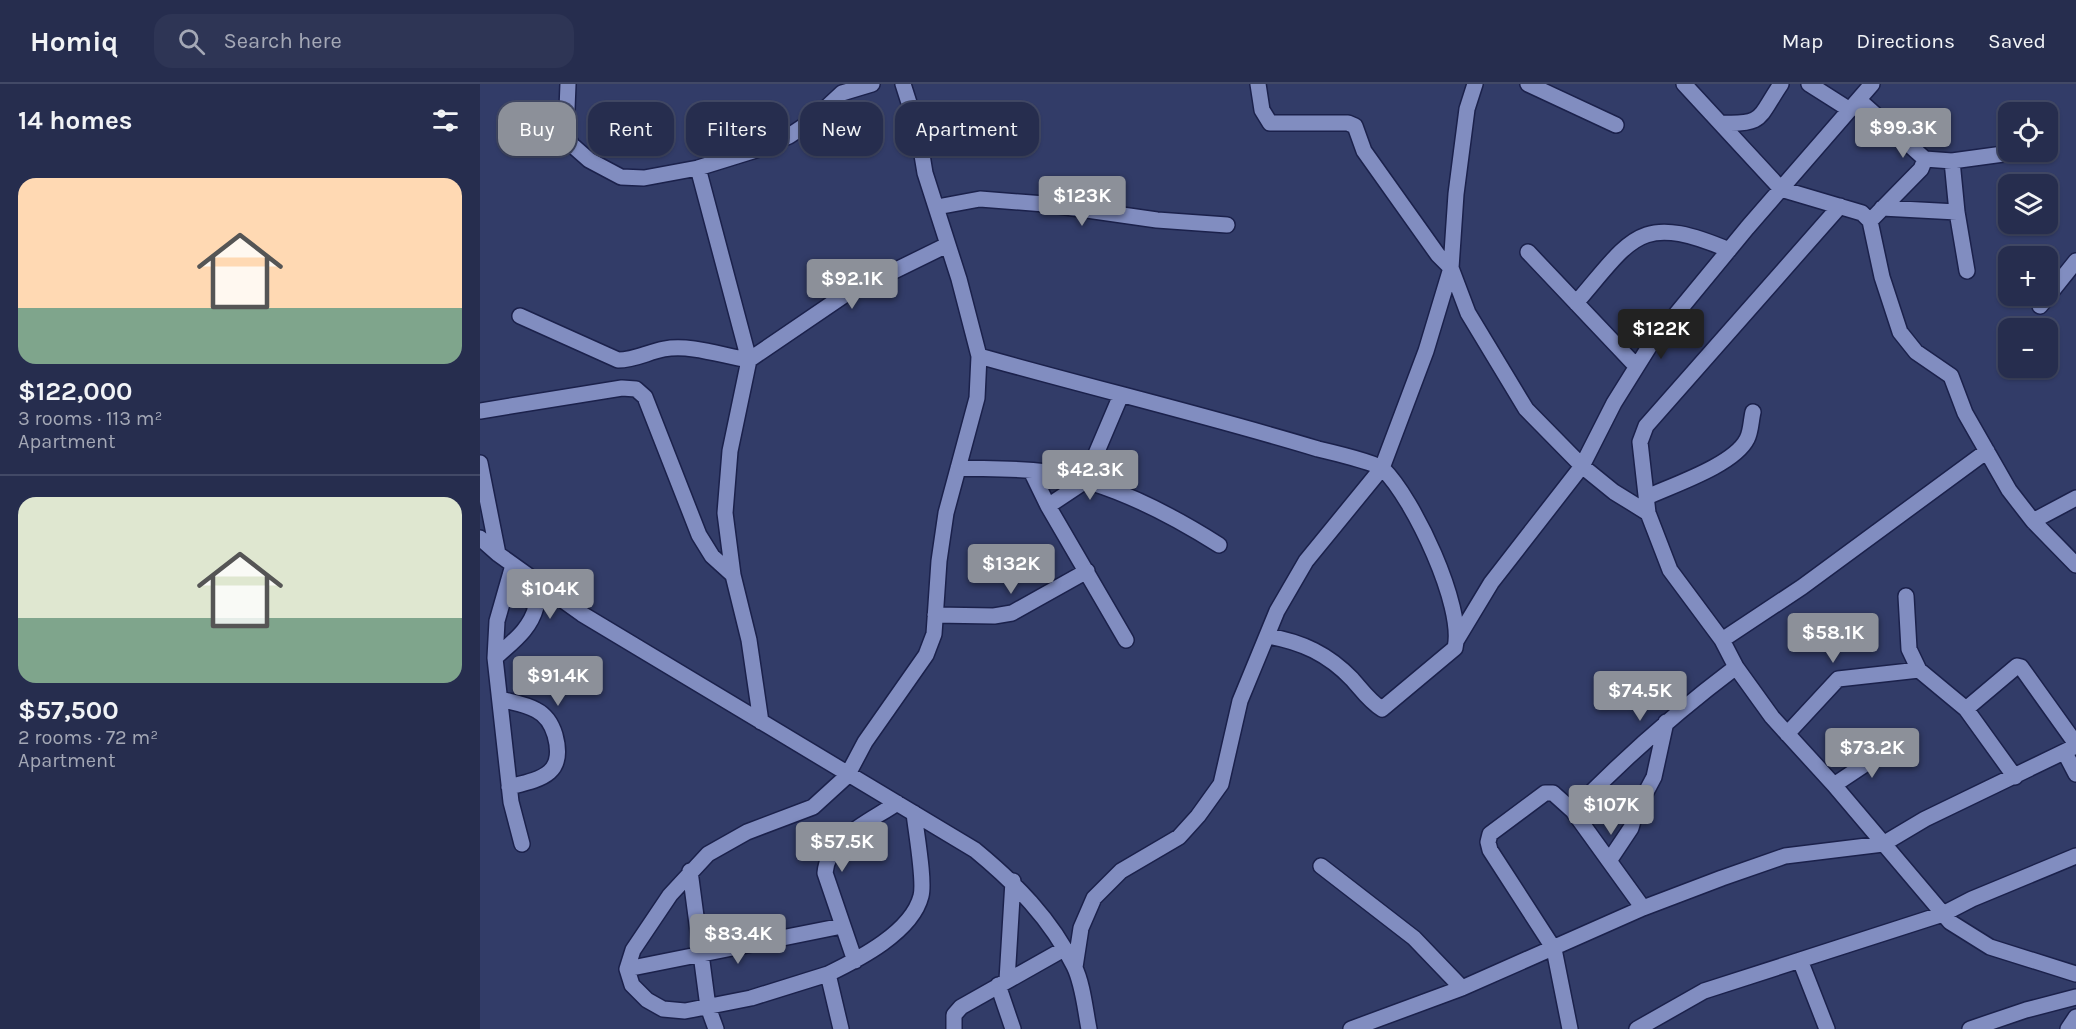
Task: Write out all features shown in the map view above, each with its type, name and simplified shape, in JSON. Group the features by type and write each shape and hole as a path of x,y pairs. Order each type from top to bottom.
{"street":[{"path":"568,84 566,134 572,145 589,160 621,177 644,178 698,168 756,150 789,136 813,120 842,93 872,84"},
{"path":"903,84 918,131 925,173 959,279 979,357 977,398 946,513 934,634 926,655 865,742 847,776 813,807 747,832 708,854 690,871 642,934 633,950 627,969 632,985 646,1000 663,1009 685,1011 751,998 828,974 855,961 907,924 922,895 914,813"},
{"path":"1258,84 1262,110 1270,123 1348,123 1355,126 1364,151 1438,255 1451,268 1468,313 1526,409 1582,465 1614,492 1648,505"},
{"path":"1075,967 1081,928 1094,898 1121,872 1179,837 1198,816 1221,784 1240,701 1277,611 1306,561 1382,468 1426,351 1451,268 1467,109 1475,84"},
{"path":"1528,84 1616,125"},
{"path":"1684,84 1781,189 1862,213 1870,221 1882,277 1900,332 1916,352 1951,376 1965,413 2009,490 2033,521 2076,565"},
{"path":"1721,123 1750,123 1757,120 1781,84"},
{"path":"1809,84 1855,105 1925,159 1952,160 1998,154"},
{"path":"1268,636 1298,642 1318,651 1346,673 1382,709 1450,654 1491,583 1582,465 1636,366 1729,250 1872,84"},
{"path":"1870,221 1921,169 1925,159"},
{"path":"1952,160 1957,212 1967,271"},
{"path":"698,168 749,360 730,451 725,513 733,575 749,640 761,722"},
{"path":"937,207 980,199 1045,204 1134,217 1227,225"},
{"path":"1840,206 1646,426 1640,442 1648,505 1670,570 1722,640 1736,667 1787,734 1834,784 1943,914 1962,932 1989,947 2076,974"},
{"path":"1882,208 1957,212"},
{"path":"1576,303 1627,244 1642,235 1679,232 1729,250"},
{"path":"520,316 618,360 628,360 665,349 682,348 749,360 843,296 947,245"},
{"path":"1528,252 1636,366"},
{"path":"2058,284 2076,261"},
{"path":"979,357 1229,422 1382,468 1417,516 1440,565 1456,641"},
{"path":"480,411 608,390 636,389 645,397 699,535 712,556 733,575"},
{"path":"1048,506 1084,482 1121,395"},
{"path":"1648,505 1738,451 1748,438 1753,412"},
{"path":"1722,640 1802,587 1987,451"},
{"path":"480,463 498,554"},
{"path":"958,468 1031,471 1084,482 1158,510 1219,545"},
{"path":"1031,471 1048,506 1125,640"},
{"path":"2033,521 2076,498"},
{"path":"480,538 512,570 536,607 533,620 522,634 495,657"},
{"path":"512,570 497,621 495,657 509,787 522,844"},
{"path":"512,570 847,776 975,850 1013,881 1039,910 1064,949 1075,967 1089,1029"},
{"path":"935,615 994,616 1012,613 1087,571"},
{"path":"1906,596 1909,649 1919,670 1966,709 2015,777"},
{"path":"1966,709 2002,676 2018,666 2021,667 2072,748 2076,774"},
{"path":"1573,811 1627,755 1736,667"},
{"path":"1787,734 1838,679 1919,670"},
{"path":"500,699 535,709 544,716 554,732 558,750 558,761 553,770 541,779 509,787"},
{"path":"1608,861 1630,828 1636,811 1654,777 1666,722"},
{"path":"1834,784 1891,747"},
{"path":"1351,1029 1462,988 1643,908 1785,856 1883,844 1925,819 2072,748"},
{"path":"1570,1029 1554,949 1490,850 1488,842 1490,834 1545,794 1559,797 1573,811 1643,908"},
{"path":"855,961 825,873 826,860 836,845 897,803"},
{"path":"1637,1029 1704,991 1943,914 1972,899 2076,856"},
{"path":"1320,866 1414,938 1462,988"},
{"path":"690,871 708,1007 716,1029"},
{"path":"1013,881 1003,982 1013,1029"},
{"path":"627,969 842,926"},
{"path":"954,1029 954,1015 961,1007 1064,949"},
{"path":"1800,960 1827,1029"},
{"path":"828,974 841,1029"},
{"path":"1970,1029 2026,1010 2076,997"},
{"path":"2068,1029 2076,1017"}]}
